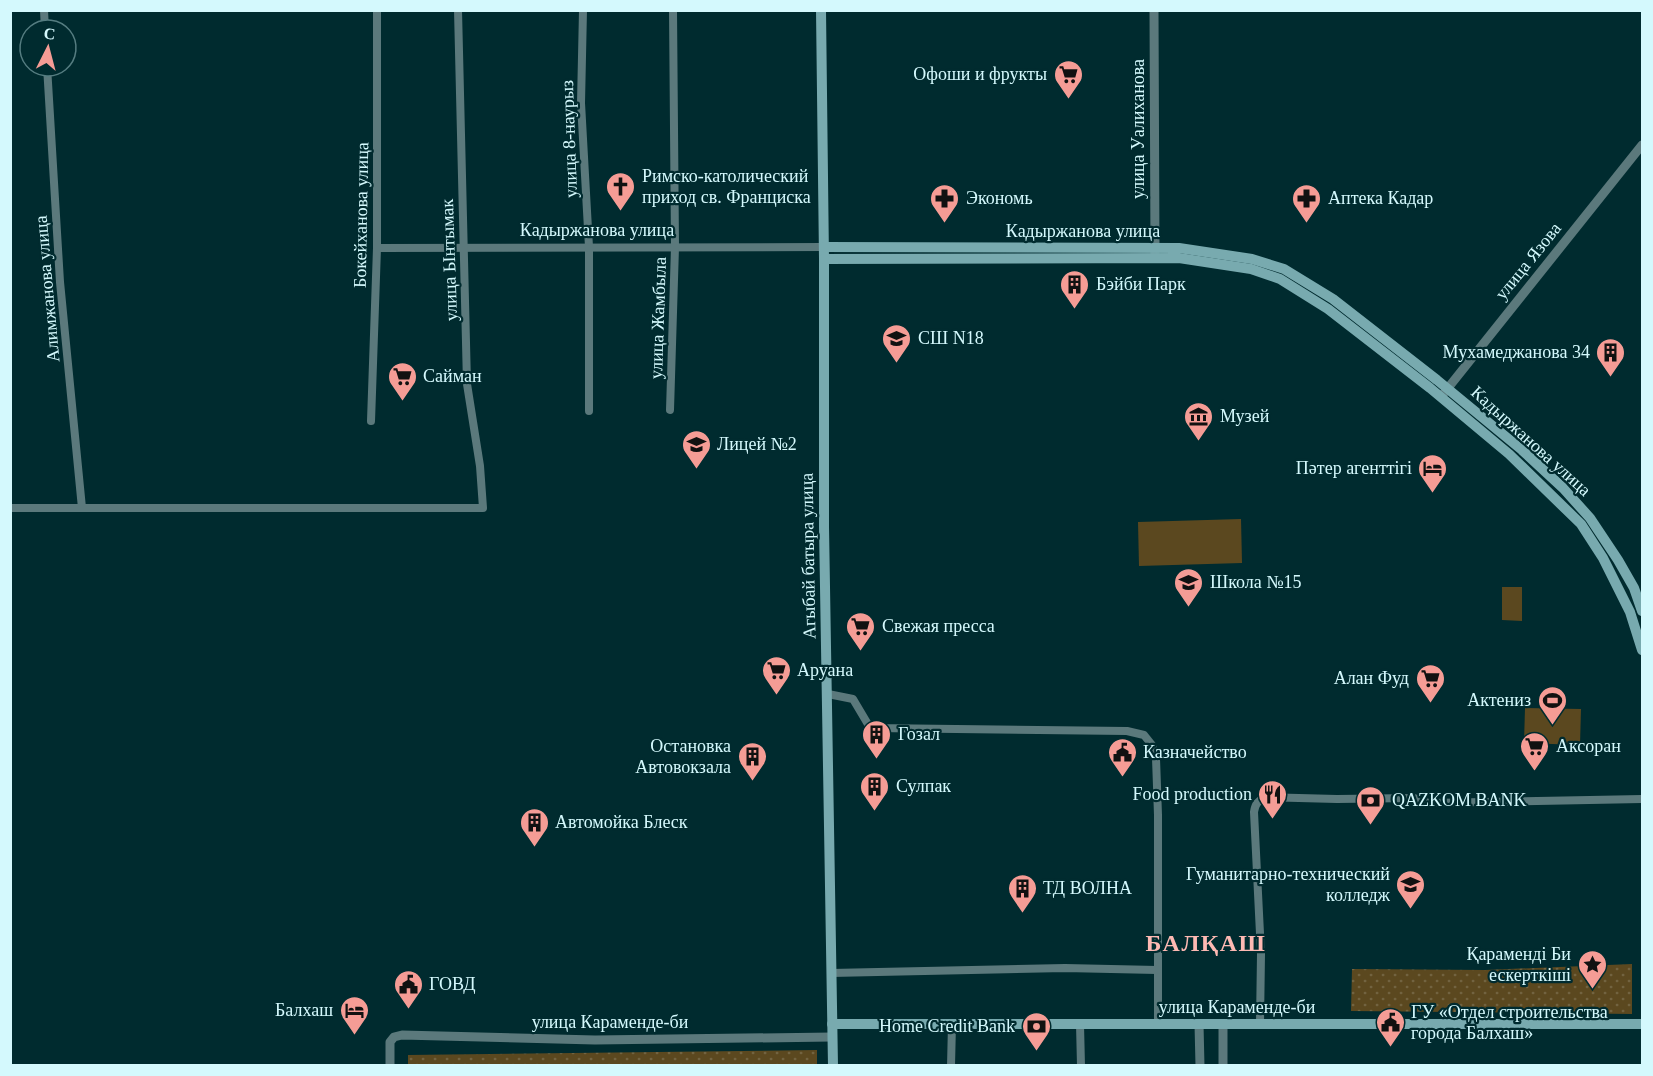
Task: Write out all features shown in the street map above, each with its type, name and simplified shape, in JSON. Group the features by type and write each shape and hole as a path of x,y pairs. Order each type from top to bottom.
{"main road":[{"name":"Агыбай батыра улица","path":"821,10 824,247 823,420 832,1065"},
{"name":"Кадыржанова улица","path":"824,247 1220,253 1252,259 1284,269 1333,299 1444,393 1581,524 1603,558 1630,612 1642,650"},
{"name":"Кадыржанова улица","path":"824,259 1056,259 1155,252"},
{"name":"Кадыржанова улица","path":"1444,393 1522,450 1563,488 1590,518 1622,567 1634,588 1642,611"},
{"name":"улица Караменде-би","path":"832,1024 1642,1023"}],"street":[{"name":"Бокейханова улица","path":"371,421 377,248 377,10"},
{"name":"улица Ынтымак","path":"82,508 483,508 480,466 467,384 458,10"},
{"name":"улица 8-наурыз","path":"583,10 581,103 589,247 589,411"},
{"name":"улица Жамбыла","path":"670,410 675,247 672,10"},
{"name":"улица Уалиханова","path":"1154,10 1155,252"},
{"name":"Алимжанова улица","path":"48,78 60,282 82,508"},
{"name":"улица Язова","path":"1444,393 1642,145"},
{"name":"Кадыржанова улица","path":"377,248 824,247"},
{"path":"10,508 82,508"},
{"path":"828,694 853,699 869,726 873,728 1127,730 1144,735 1152,745 1156,758 1158,1024"},
{"path":"1260,1023 1260,931 1254,812 1259,800 1265,797 1413,798 1429,804 1642,799"},
{"path":"831,973 1065,968 1157,970"},
{"path":"1199,1023 1200,1065"},
{"path":"951,1065 952,1024"},
{"path":"1080,1024 1081,1065"},
{"path":"1223,1024 1223,1065"},
{"name":"улица Караменде-би","path":"390,1065 390,1042 394,1037 402,1035 595,1040 832,1037"}],"shaded area":[{"path":"1241,519 1242,563 1139,566 1138,522"},
{"path":"1502,587 1522,587 1522,621 1502,620"},
{"name":"Актениз","path":"1525,708 1581,709 1580,745 1524,743"},
{"path":"1632,964 1632,1014 1351,1011 1352,969 1485,970"},
{"path":"817,1050 817,1066 408,1065 408,1055"}],"place":[{"name":"Офоши и фрукты","path":"1068,100"},
{"name":"Римско-католический приход св. Франциска","path":"621,212"},
{"name":"Экономь","path":"945,224"},
{"name":"Аптека Кадар","path":"1307,224"},
{"name":"Бэйби Парк","path":"1075,310"},
{"name":"СШ N18","path":"897,364"},
{"name":"Мухамеджанова 34","path":"1611,378"},
{"name":"Сайман","path":"402,402"},
{"name":"Музей","path":"1199,442"},
{"name":"Лицей №2","path":"696,470"},
{"name":"Пәтер агенттігі","path":"1433,494"},
{"name":"Школа №15","path":"1189,608"},
{"name":"Свежая пресса","path":"861,652"},
{"name":"Аруана","path":"776,696"},
{"name":"Алан Фуд","path":"1430,704"},
{"name":"Актениз","path":"1552,726"},
{"name":"Гозал","path":"877,760"},
{"name":"Аксоран","path":"1535,772"},
{"name":"Казначейство","path":"1122,778"},
{"name":"Остановка Автовокзала","path":"752,782"},
{"name":"Сулпак","path":"875,812"},
{"name":"Food production","path":"1273,820"},
{"name":"QAZKOM BANK","path":"1371,826"},
{"name":"Автомойка Блеск","path":"534,848"},
{"name":"Гуманитарно-технический колледж","path":"1411,910"},
{"name":"ТД ВОЛНА","path":"1022,914"},
{"name":"Қараменді Би ескерткіші","path":"1592,990"},
{"name":"ГОВД","path":"408,1010"},
{"name":"Балхаш","path":"354,1036"},
{"name":"ГУ «Отдел строительства города Балхаш»","path":"1390,1048"},
{"name":"Home Credit Bank","path":"1036,1052"}],"district":[{"name":"БАЛҚАШ","path":"1206,943"}]}
